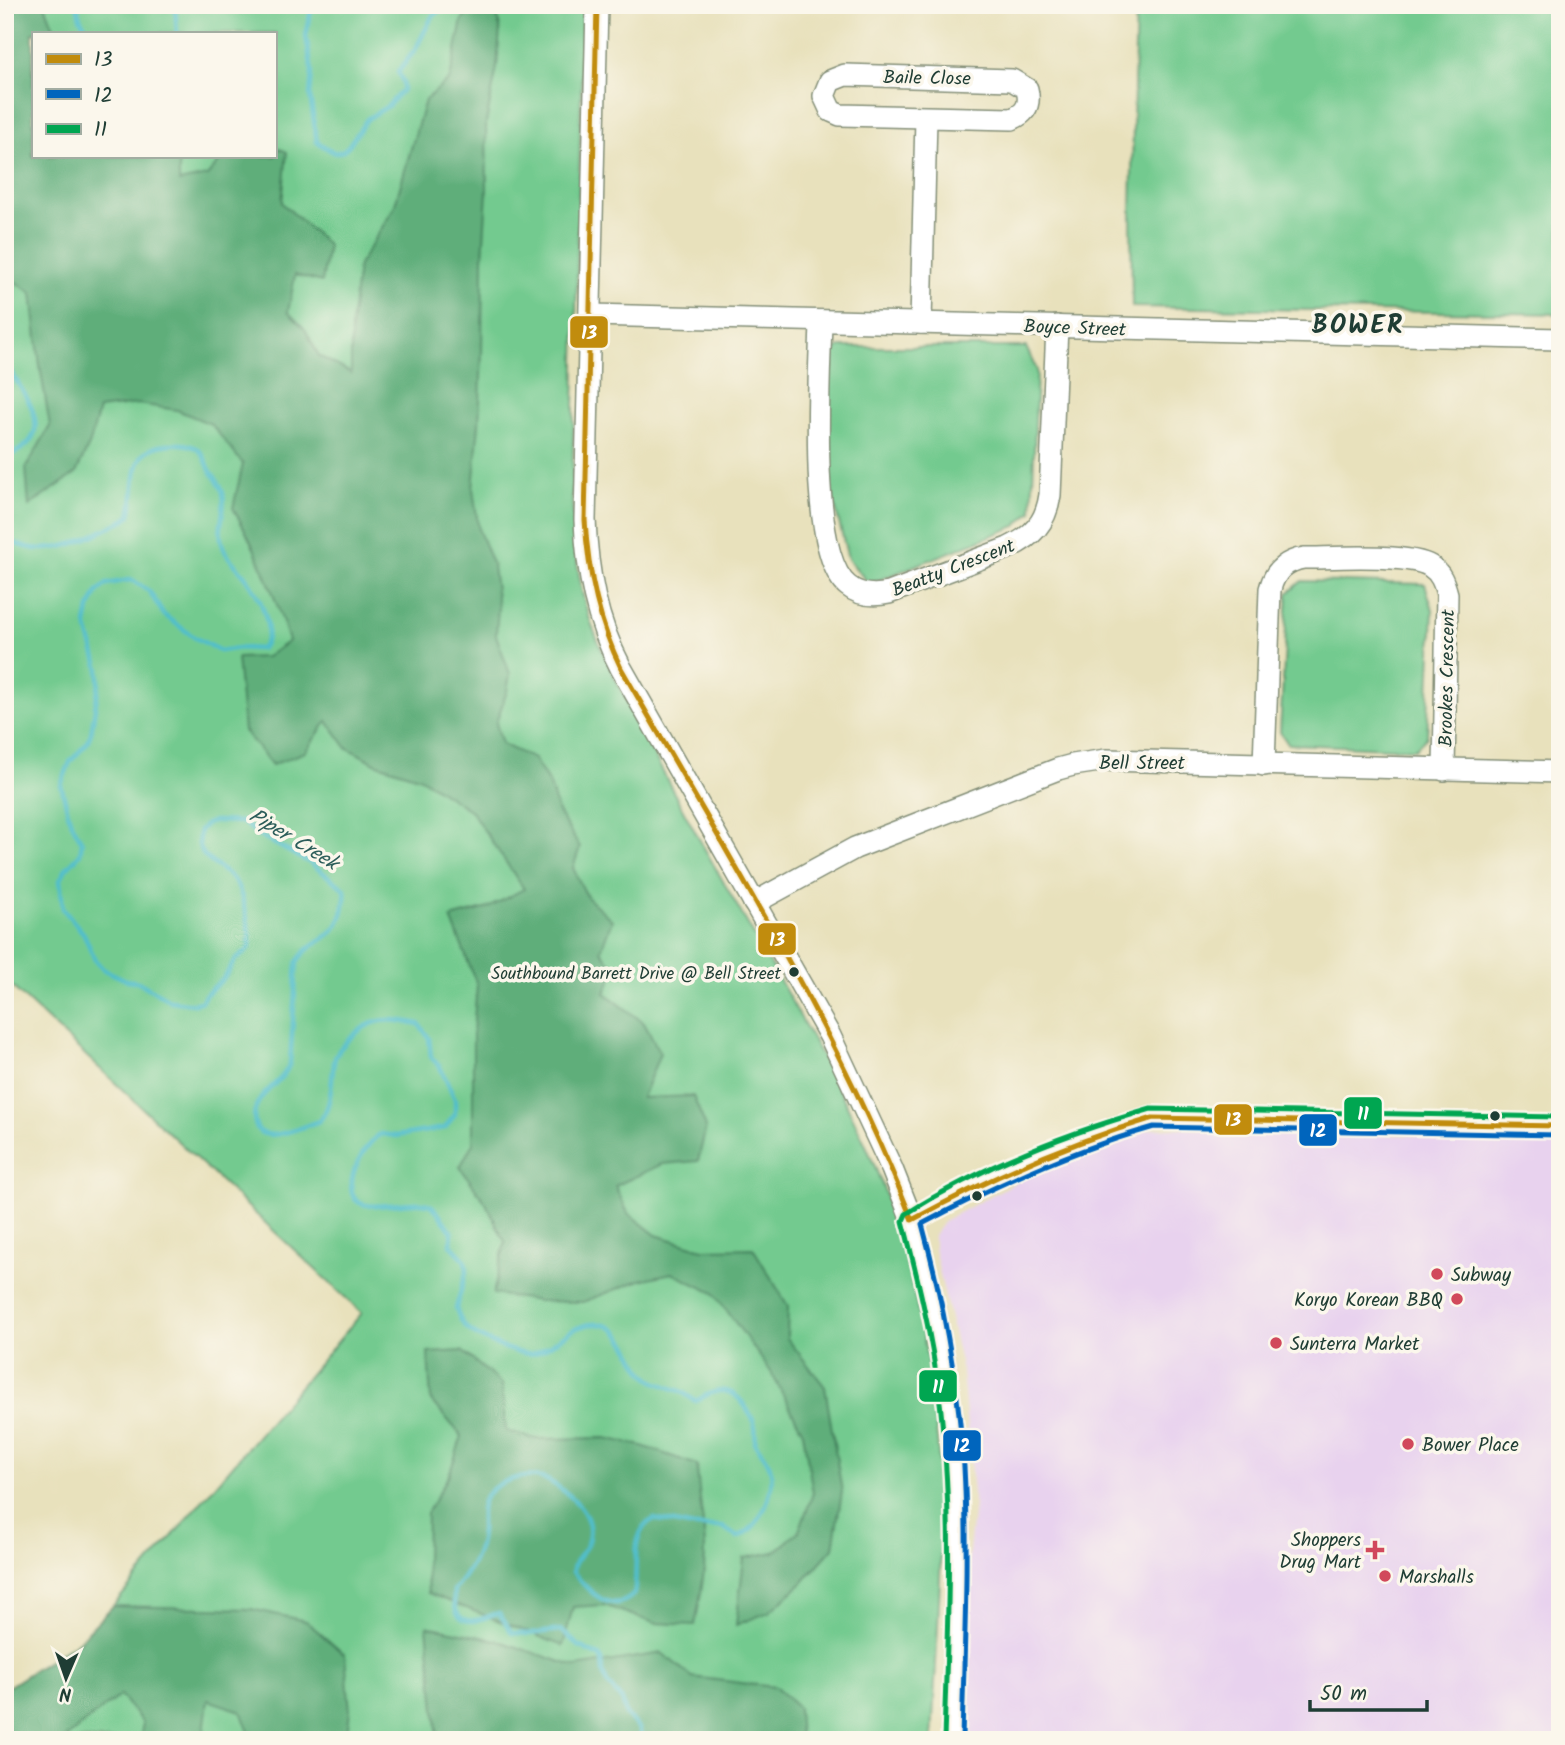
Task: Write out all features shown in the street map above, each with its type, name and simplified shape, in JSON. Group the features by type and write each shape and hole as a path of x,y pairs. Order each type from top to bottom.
{"street":[{"path":"597,5 585,520 588,563 598,614 616,659 830,1036 887,1157 912,1220 934,1312 952,1431 957,1544 953,1740"},
{"name":"Baile Close","path":"845,75 1012,80 1027,89 1028,106 1024,112 1012,119 926,118 840,115 831,111 824,96 830,81 845,75"},
{"path":"921,323 926,118"},
{"name":"Boyce Street","path":"591,315 1560,339"},
{"name":"Beatty Crescent","path":"821,321 821,506 835,569 848,586 868,595 889,593 1008,548 1021,542 1039,527 1050,495 1057,326"},
{"name":"Brookes Crescent","path":"1264,765 1270,589 1279,570 1292,560 1304,558 1407,560 1429,565 1438,572 1447,594 1444,770"},
{"name":"Bell Street","path":"754,904 855,848 1073,765 1106,760 1560,772"},
{"path":"912,1220 1000,1172 1112,1129 1153,1118 1560,1126"}],"shaded area":[{"path":"1172,1128 1560,1140 1560,1740 962,1740 966,1582 974,1504 962,1370 934,1248 934,1235 945,1220 1088,1144 1134,1130"}],"green space":[{"path":"5,5 583,5 572,499 582,591 590,621 604,655 670,786 807,1029 858,1128 896,1225 922,1329 937,1436 941,1541 932,1740 5,1740 5,1689 79,1641 113,1606 362,1313 5,980"},
{"path":"5,5 45,5 56,32 32,32 32,158 179,158 179,182 207,176 222,158 276,158 276,147 287,152 282,203 328,245 322,282 295,275 288,312 305,329 319,356 351,373 351,326 358,266 394,208 425,100 450,79 462,20 476,5 495,5 500,28 497,67 486,123 487,191 482,351 473,489 479,531 493,566 498,607 496,635 510,674 496,723 502,744 534,759 550,785 558,812 580,847 573,868 587,897 612,920 601,950 615,969 605,993 644,1023 660,1053 642,1098 693,1096 706,1127 698,1161 662,1164 615,1186 628,1213 656,1235 703,1249 753,1248 788,1306 787,1338 825,1387 842,1492 833,1548 801,1584 769,1612 736,1625 744,1558 775,1552 799,1531 813,1493 803,1432 771,1372 714,1293 672,1273 640,1280 583,1302 539,1301 493,1294 505,1242 486,1203 460,1167 473,1143 473,1032 477,985 451,918 488,908 524,889 471,811 421,778 375,763 346,747 327,721 305,752 272,765 244,731 237,658 266,657 289,641 265,572 233,508 243,464 211,424 177,410 138,404 99,409 90,443 76,473 29,506 26,468 50,426 32,293 5,275"},
{"path":"1136,5 1560,5 1560,314 1132,307 1131,211"},
{"path":"841,347 1026,347 1037,370 1032,511 1016,526 869,584 848,559 827,473 826,352"},
{"path":"1302,581 1425,584 1433,610 1427,737 1415,749 1288,744 1280,732 1288,593"},
{"path":"462,1351 502,1384 506,1431 536,1439 606,1438 642,1446 697,1465 705,1548 695,1625 654,1623 604,1605 573,1607 563,1646 428,1593 427,1513 449,1475 462,1436 431,1401 428,1353"},
{"path":"113,1606 251,1609 306,1621 345,1655 350,1711 346,1740 252,1740 241,1711 208,1700 203,1740 140,1740 143,1723 120,1695 63,1740 5,1740 5,1689 79,1641"},
{"path":"427,1626 496,1640 576,1667 662,1653 692,1677 775,1687 798,1708 800,1740 438,1740"}],"waterway":[{"name":"Piper Creek","path":"77,5 80,18 88,32"},
{"name":"Piper Creek","path":"175,5 177,32"},
{"name":"Piper Creek","path":"312,5 306,36 312,71 310,96 317,142 335,153 343,151 367,119 388,106 403,89 398,72 415,50 432,17 445,5"},
{"name":"Piper Creek","path":"5,362 29,401 35,427 32,438 22,448 5,457"},
{"name":"Piper Creek","path":"5,538 36,549 82,540 130,515 136,470 143,455 149,450 168,444 182,444 202,453 223,493 222,543 227,555 245,576 260,602 267,622 266,641 261,649 220,651 194,637 164,615 149,591 134,581 107,584 98,591 89,609 86,624 99,669 91,733 87,743 70,762 61,785 70,820 82,842 80,854 60,880 63,909 84,934 95,960 103,969 126,980 138,982 171,1001 193,1004 202,1001 250,945 246,915 237,885 205,856 199,841 200,830 215,821 242,822 262,837 310,863 345,889 344,906 336,927 310,947 297,962 290,1063 284,1074 258,1103 254,1117 259,1130 273,1135 319,1121 327,1108 336,1055 357,1032 381,1021 419,1024 429,1038 431,1057 440,1067 455,1099 455,1114 445,1128 396,1136 381,1134 376,1137 361,1157 353,1175 352,1194 358,1202 382,1206 423,1203 433,1207 452,1232 451,1245 464,1259 467,1269 456,1308 461,1321 479,1336 510,1350 529,1354 543,1349 580,1327 589,1324 608,1326 623,1338 645,1374 652,1380 678,1390 696,1401 716,1392 734,1394 751,1415 755,1428 755,1443 769,1464 772,1476 765,1508 753,1527 737,1537 723,1527 694,1527 654,1519 646,1525 638,1542 634,1594 617,1603 600,1598 573,1572 574,1564 587,1544 589,1524 580,1506 557,1486 541,1478 522,1477 495,1487 483,1501 476,1556 454,1590 457,1613 464,1620 470,1621 499,1613 512,1633 561,1630 579,1646 599,1656 607,1683 622,1700 626,1715 640,1729 641,1740"}],"transit line":[{"name":"13","path":"597,5 585,520 596,596 606,632 621,668 814,1008 882,1148 912,1220 1030,1163 1153,1118 1560,1126"},
{"name":"11","path":"944,1740 948,1585 946,1469 937,1378 903,1221 906,1214 994,1166 1056,1140 1151,1109 1560,1117"},
{"name":"12","path":"962,1740 966,1569 964,1467 949,1345 922,1224 1036,1169 1094,1146 1154,1127 1560,1135"}],"place":[{"name":"Southbound Barrett Drive @ Bell Street","path":"794,972"},
{"name":"Subway","path":"1437,1274"},
{"name":"Koryo Korean BBQ","path":"1457,1299"},
{"name":"Sunterra Market","path":"1276,1343"},
{"name":"Bower Place","path":"1408,1444"},
{"name":"Shoppers Drug Mart","path":"1375,1550"},
{"name":"Marshalls","path":"1385,1576"}],"district":[{"name":"BOWER","path":"1358,324"}]}
